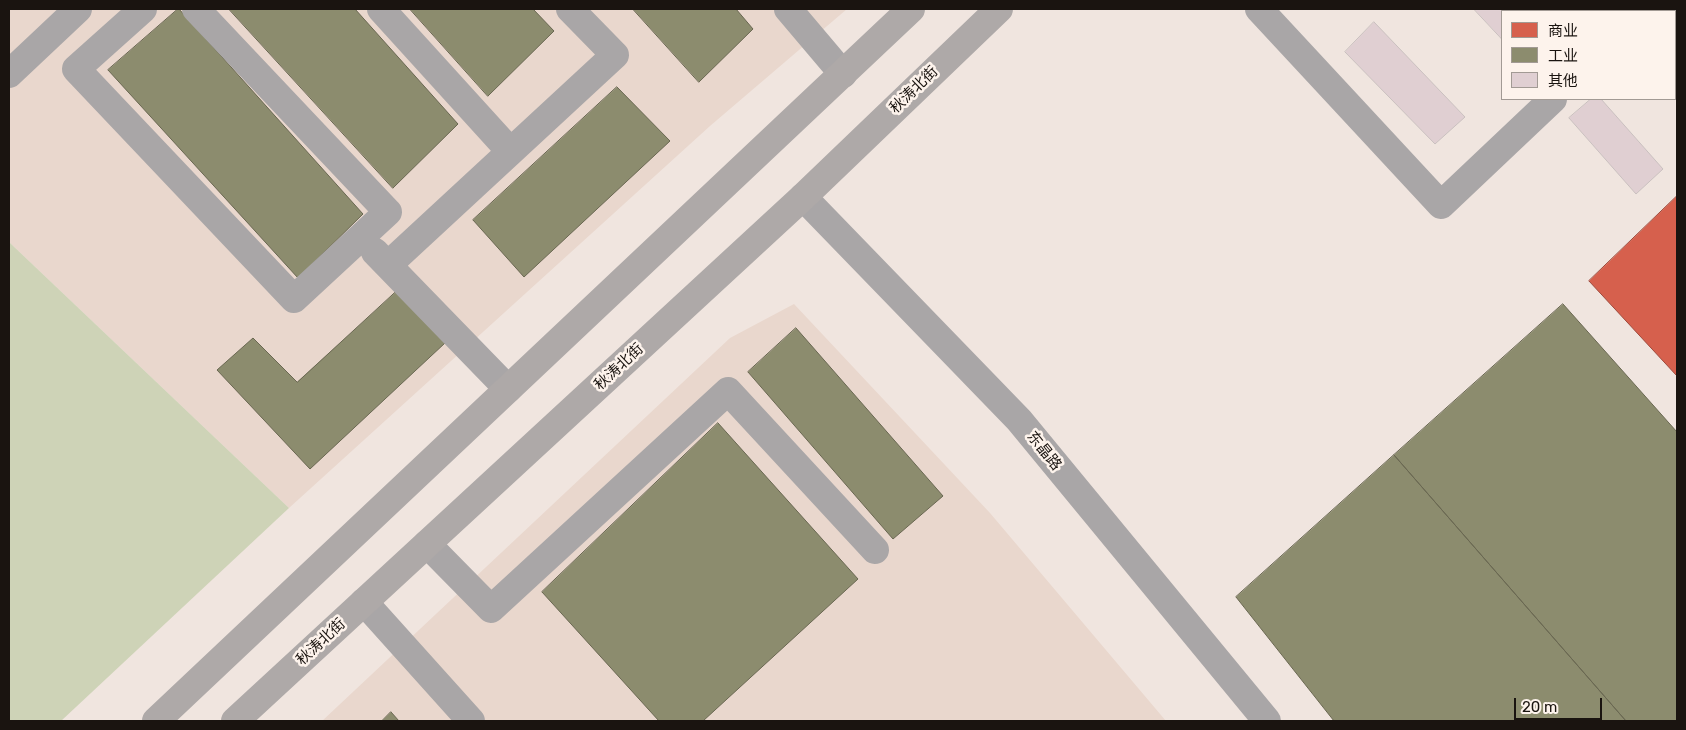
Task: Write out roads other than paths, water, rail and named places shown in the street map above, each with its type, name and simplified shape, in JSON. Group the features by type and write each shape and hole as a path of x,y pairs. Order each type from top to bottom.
{"main road":[{"path":"156,721 912,9"},
{"name":"秋涛北街","path":"235,721 803,197 999,9"}],"street":[{"path":"9,74 78,9"},
{"path":"143,9 76,69 294,299 388,212 196,9"},
{"path":"381,9 510,152"},
{"path":"388,265 614,55 570,9"},
{"path":"788,9 843,74"},
{"path":"1259,9 1441,205 1552,100"},
{"name":"东晶路","path":"803,197 1019,420 1267,721"},
{"path":"360,238 508,389"},
{"path":"427,544 491,609 728,391 875,550"},
{"path":"364,602 471,721"}]}
